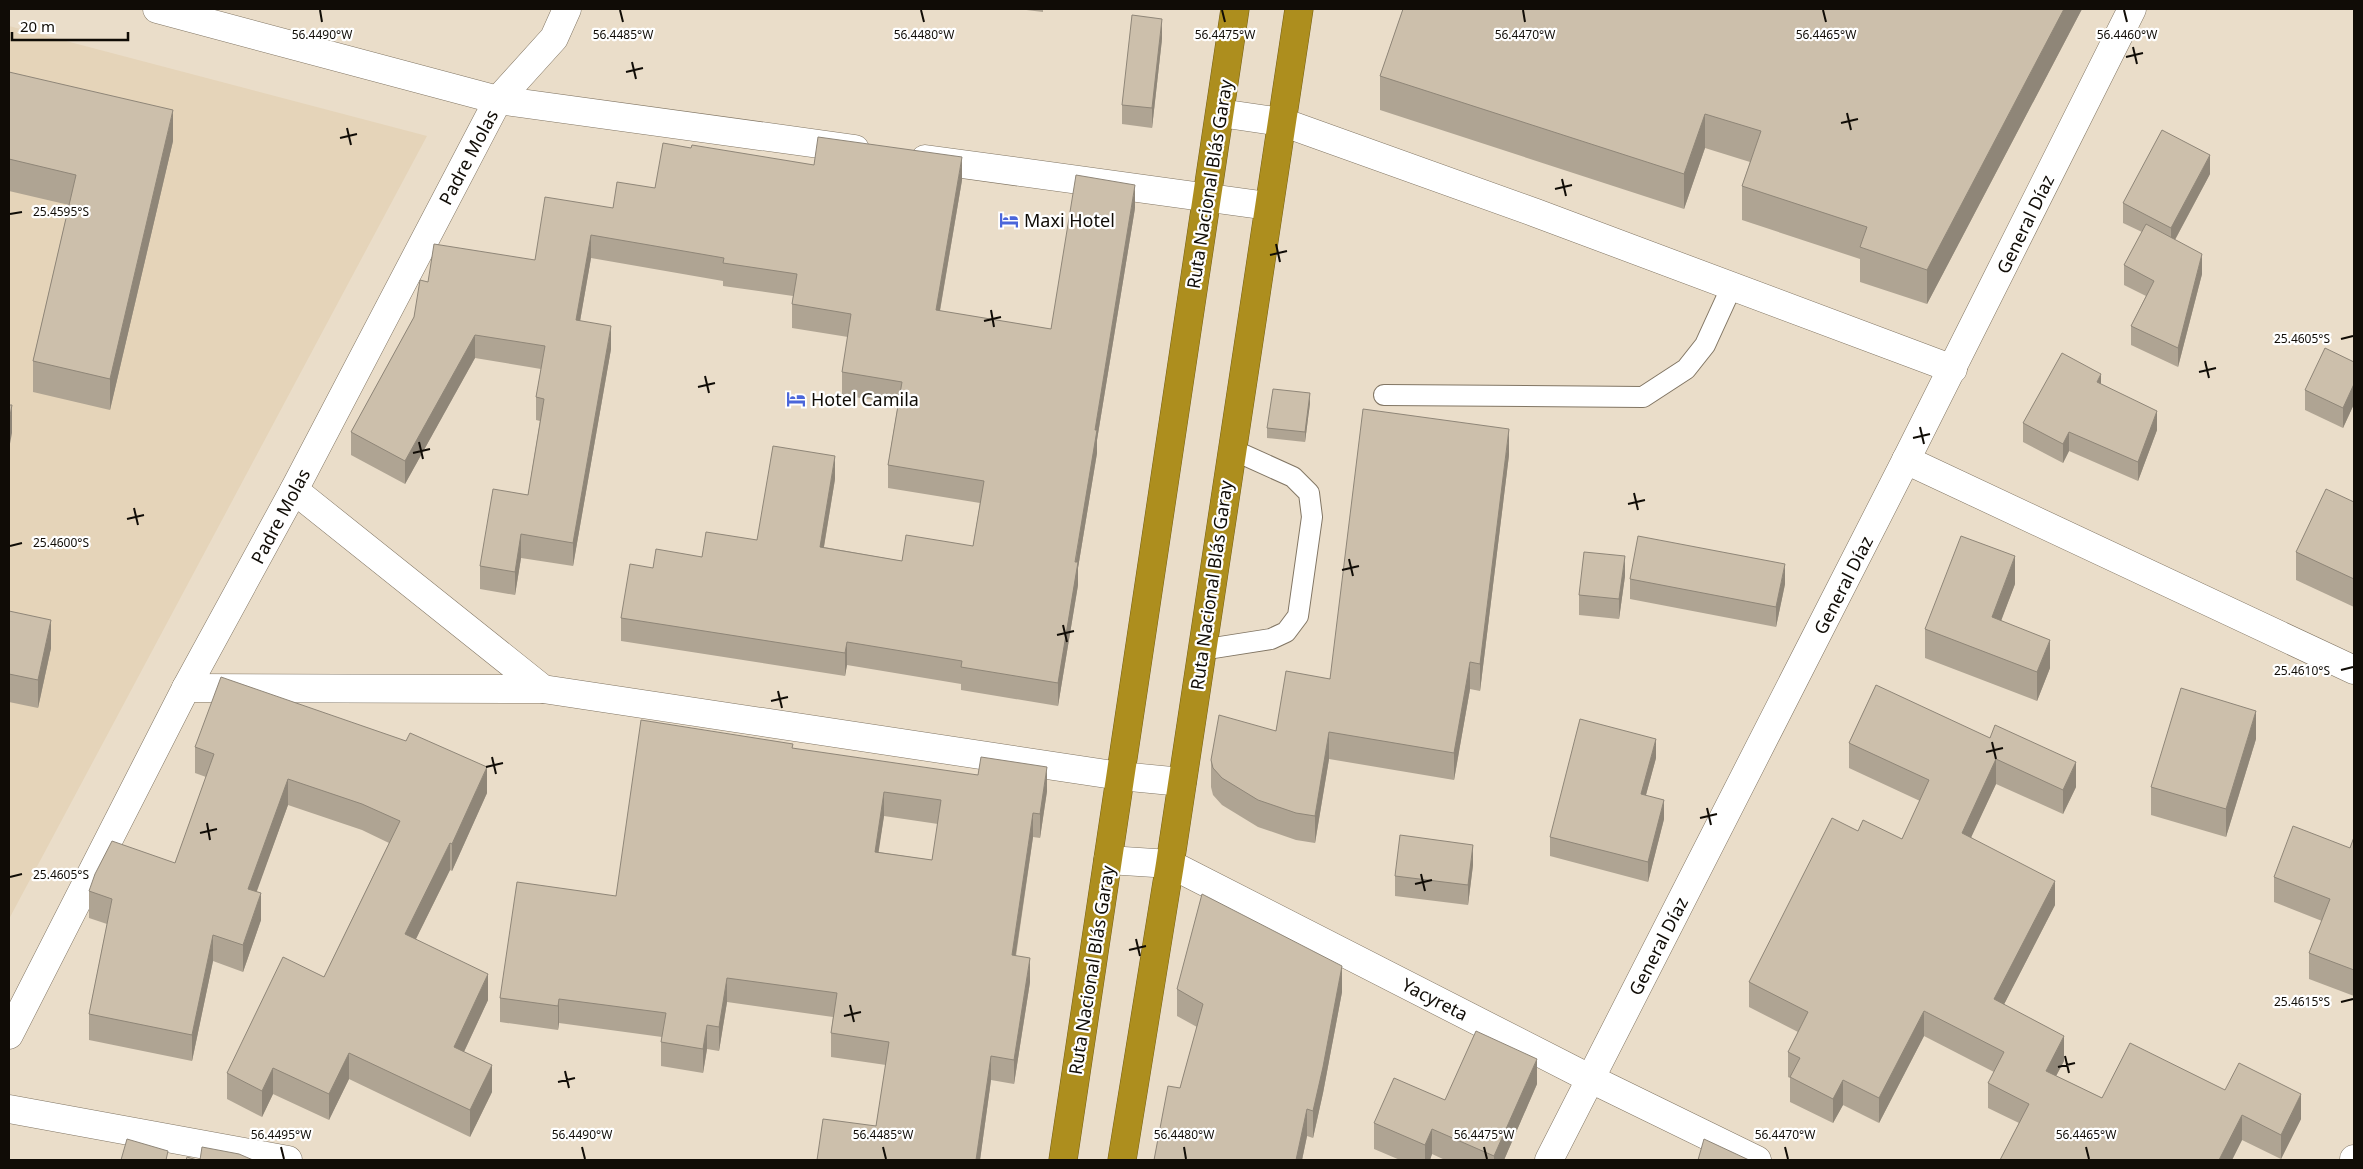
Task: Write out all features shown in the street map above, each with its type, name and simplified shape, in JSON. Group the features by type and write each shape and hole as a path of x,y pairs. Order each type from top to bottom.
{"highway":[{"name":"Ruta Nacional Blás Garay","path":"1063,1160 1236,9"},
{"name":"Ruta Nacional Blás Garay","path":"1122,1160 1170,864 1231,449 1299,9"}],"street":[{"path":"158,9 498,100 1268,206"},
{"name":"Padre Molas","path":"9,1035 186,688 294,490 498,100 554,38 567,9"},
{"name":"General Díaz","path":"1549,1160 1953,369 2132,9"},
{"path":"1220,113 1282,122 1536,213 1953,369"},
{"path":"1906,460 2354,670"},
{"path":"294,490 543,689"},
{"path":"186,688 543,689 1120,776 1182,782"},
{"name":"Yacyreta","path":"1108,860 1170,864 1591,1079 1757,1160"},
{"path":"9,1109 288,1160"}],"lane":[{"path":"1384,396 1643,397 1686,370 1705,345 1732,286"},
{"path":"1201,650 1271,639 1286,632 1298,616 1312,517 1309,493 1293,477 1231,449"}],"shaded area":[{"path":"9,26 427,136 9,919"}],"building":[{"path":"1403,9 2064,9 1927,270 1860,247 1867,227 1742,186 1761,131 1705,114 1684,174 1380,76"},
{"path":"1132,15 1162,19 1152,108 1122,105"},
{"path":"9,72 173,110 110,379 33,361 76,175 9,159"},
{"path":"2162,130 2210,155 2171,228 2123,203"},
{"path":"818,137 962,157 936,310 1051,329 1076,175 1135,185 1095,430 1097,430 1075,562 1078,562 1058,683 961,667 962,661 847,642 845,653 621,618 630,564 653,568 656,549 702,557 706,532 757,540 773,446 835,456 820,547 902,561 906,535 973,546 984,481 888,465 902,382 842,372 851,314 792,304 797,274 723,263 724,258 591,235 576,320 611,326 573,543 521,534 515,572 480,566 493,489 528,495 544,399 536,397 545,346 475,335 405,461 351,432 414,317 420,280 428,282 434,244 535,260 545,197 613,208 617,182 655,188 663,143 691,148 692,145 814,165"},
{"path":"2146,224 2202,254 2178,348 2131,326 2154,281 2124,265"},
{"path":"2325,348 2354,362 2354,384 2343,408 2305,390"},
{"path":"2062,353 2101,374 2097,382 2157,411 2138,462 2069,432 2063,444 2023,423"},
{"path":"1273,389 1310,393 1305,432 1267,428"},
{"path":"9,405 12,405 9,421"},
{"path":"1363,409 1509,429 1480,664 1470,662 1454,753 1329,732 1315,816 1296,813 1258,800 1222,778 1213,768 1211,760 1219,715 1276,731 1286,671 1330,679"},
{"path":"2326,489 2354,502 2354,579 2296,552"},
{"path":"1638,536 1785,564 1776,607 1630,579"},
{"path":"1961,536 2015,556 1992,617 2050,640 2037,672 1925,629"},
{"path":"1584,552 1625,556 1619,599 1579,595"},
{"path":"9,611 51,620 38,680 9,674"},
{"path":"221,677 406,741 410,733 487,767 452,844 450,843 405,934 488,974 454,1047 492,1065 470,1110 349,1053 329,1094 273,1068 262,1091 227,1073 283,957 324,977 400,821 362,804 288,779 248,889 261,893 243,945 213,935 192,1035 89,1014 112,899 89,891 95,874 112,841 175,863 214,754 195,747"},
{"path":"1876,685 1990,738 1995,725 2076,762 2063,790 1996,759 1962,833 2055,881 1994,999 2064,1036 2046,1071 2102,1098 2130,1043 2225,1090 2239,1063 2301,1094 2281,1135 2242,1115 2219,1160 2000,1160 2029,1104 1988,1083 2004,1052 1924,1011 1879,1098 1843,1080 1833,1099 1790,1077 1800,1058 1788,1052 1808,1012 1749,982 1832,818 1858,831 1863,820 1902,839 1929,780 1849,743"},
{"path":"2181,688 2256,711 2226,809 2151,787"},
{"path":"1580,719 1656,739 1641,794 1664,800 1648,862 1550,837"},
{"path":"641,720 793,744 792,748 978,775 981,757 1047,767 1040,814 1033,813 1012,955 1030,958 1014,1060 991,1056 976,1160 817,1160 823,1119 876,1126 889,1042 831,1033 837,993 727,978 719,1027 707,1025 703,1049 661,1042 666,1013 559,999 558,1006 500,998 517,882 616,896","holes":["884,792 941,800 932,860 875,852"]},
{"path":"2293,826 2350,848 2354,837 2354,970 2309,953 2330,899 2274,877"},
{"path":"1400,835 1473,845 1468,885 1395,876"},
{"path":"1202,894 1342,966 1313,1111 1307,1109 1296,1160 1154,1160 1168,1086 1180,1088 1203,1004 1177,989"},
{"path":"1476,1031 1537,1059 1494,1156 1432,1129 1425,1145 1374,1123 1394,1078 1445,1100"},
{"path":"127,1139 168,1151 166,1160 121,1160"},
{"path":"1704,1139 1749,1160 1698,1160"},
{"path":"202,1147 239,1154 253,1160 200,1160"},
{"path":"187,1157 197,1160 186,1160"}],"place":[{"name":"Maxi Hotel","path":"1009,220"},
{"name":"Hotel Camila","path":"796,399"}]}
